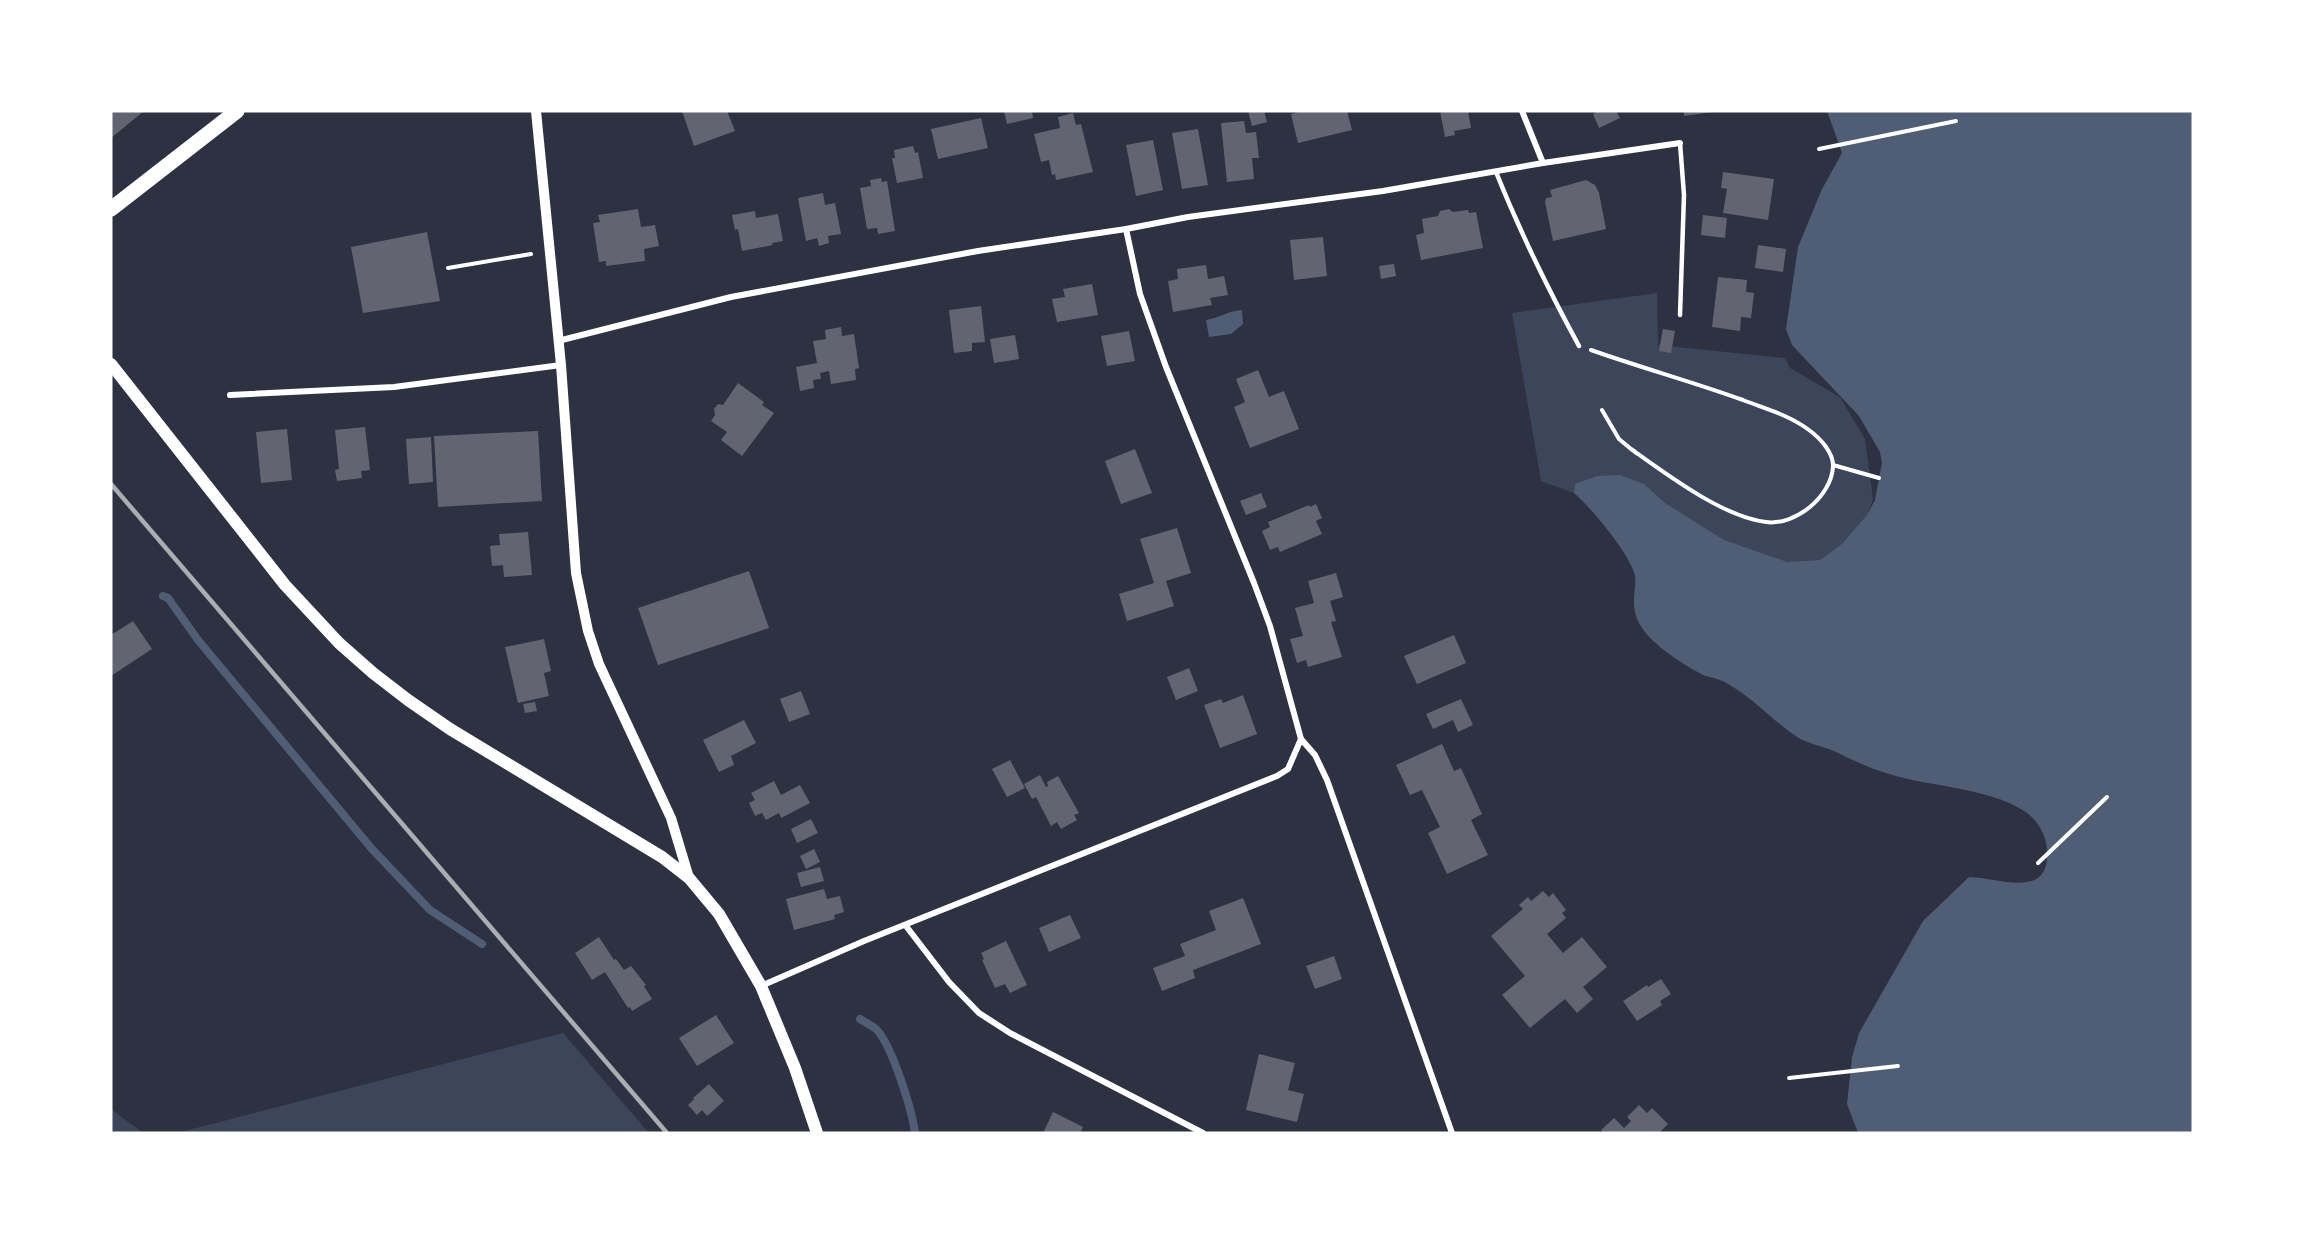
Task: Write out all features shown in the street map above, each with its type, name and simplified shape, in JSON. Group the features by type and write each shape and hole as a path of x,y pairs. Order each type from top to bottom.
{"main road":[{"path":"111,209 237,111"},
{"path":"111,364 310,615 373,673 450,729 623,833 689,878 719,914 761,986 795,1068 817,1133"}],"street":[{"path":"536,111 561,365 573,547 588,631 616,703 670,818 689,878"},
{"path":"1522,111 1543,163"},
{"path":"558,341 731,297 978,251 1126,229 1188,217 1383,191 1543,163 1680,143"},
{"path":"1126,229 1136,278 1150,323 1258,593 1270,626 1302,739 1315,755 1327,780 1452,1133"},
{"path":"230,395 394,387 561,365"},
{"path":"761,986 864,941 1277,776 1288,769 1302,739"},
{"path":"906,926 949,982 979,1013 1010,1033 1203,1133"}],"lane":[{"path":"1680,143 1684,195 1680,315"},
{"path":"1496,172 1521,232 1579,346"}],"path":[{"path":"1819,149 1956,121"},
{"path":"448,268 531,254"},
{"path":"1579,346 1641,368 1687,380 1790,418 1811,431 1826,446 1833,465 1830,482 1820,497 1788,521 1768,523 1744,518 1715,504 1631,449 1619,438 1602,410"},
{"path":"1833,465 1879,478"},
{"path":"2038,863 2107,797"},
{"path":"1789,1078 1898,1066"}],"shaded area":[{"path":"1827,111 2193,111 2193,1133 1858,1133 1847,1104 1852,1057 1859,1033 1923,921 1969,877 2022,883 2033,881 2041,875 2046,865 2047,848 2042,832 2029,814 2009,803 1976,792 1889,774 1797,737 1737,690 1683,664 1658,645 1642,628 1634,608 1635,576 1632,568 1619,545 1600,520 1574,493 1575,484 1597,476 1620,475 1644,484 1665,503 1724,540 1787,562 1820,560 1842,544 1867,515 1875,500 1882,463 1880,452 1859,416 1792,345 1786,329 1798,247 1822,189 1842,153"},
{"path":"1657,293 1658,345 1785,358 1790,368 1840,397 1865,439 1873,499 1863,528 1844,555 1791,572 1541,481 1512,313"},
{"path":"1242,310 1243,324 1231,334 1209,337 1206,320"},
{"path":"563,1033 649,1133 177,1133"},
{"path":"111,1109 143,1133 111,1133"}],"building":[{"path":"111,111 144,111 111,138"},
{"path":"682,111 727,111 735,131 694,146"},
{"path":"1004,111 1032,111 1033,118 1007,124"},
{"path":"1248,111 1264,111 1267,122 1252,126"},
{"path":"1302,111 1347,111 1352,130 1298,143 1291,114"},
{"path":"1440,111 1468,111 1471,128 1454,131 1455,135 1445,137"},
{"path":"1598,111 1616,111 1620,118 1599,128 1593,114"},
{"path":"1684,111 1713,111 1713,112 1684,116"},
{"path":"1073,113 1076,125 1081,124 1093,172 1056,180 1055,174 1052,175 1049,160 1041,162 1034,134 1060,128 1058,117"},
{"path":"981,118 988,148 938,159 931,129"},
{"path":"1244,121 1246,133 1256,132 1259,158 1252,158 1254,179 1227,182 1221,123"},
{"path":"1198,129 1208,185 1182,189 1172,133"},
{"path":"1153,140 1163,190 1136,196 1126,145"},
{"path":"913,146 915,153 918,152 923,178 897,183 892,158 895,158 894,150"},
{"path":"1723,172 1774,179 1768,220 1723,213 1727,189 1721,188"},
{"path":"881,178 882,182 887,181 895,231 878,234 877,228 867,229 860,188 871,186 870,180"},
{"path":"1586,180 1595,185 1599,193 1606,229 1553,241 1545,202 1546,198 1552,197 1550,190"},
{"path":"823,193 825,205 835,203 841,234 828,236 829,243 819,246 817,238 806,241 798,198"},
{"path":"638,209 641,227 655,225 659,246 644,249 645,261 606,266 606,261 599,262 593,223 600,222 598,215"},
{"path":"1449,209 1453,212 1468,210 1469,213 1476,212 1483,248 1421,260 1416,235 1424,233 1422,219 1438,216 1440,211"},
{"path":"755,211 756,218 778,214 783,241 742,251 738,229 735,230 732,215"},
{"path":"1703,215 1727,218 1725,238 1701,235"},
{"path":"427,232 440,301 363,313 351,247"},
{"path":"1323,237 1327,276 1294,280 1290,240"},
{"path":"1758,245 1786,249 1783,272 1755,268"},
{"path":"1394,264 1396,276 1381,279 1379,266"},
{"path":"1206,265 1208,279 1224,276 1228,295 1210,298 1212,305 1173,312 1168,281 1178,279 1177,269"},
{"path":"1718,277 1747,280 1746,292 1754,293 1751,318 1741,317 1740,331 1712,327"},
{"path":"1092,284 1098,315 1057,322 1052,299 1065,297 1063,289"},
{"path":"981,306 985,342 972,343 972,351 954,353 949,310"},
{"path":"841,327 842,336 854,334 859,368 855,369 856,380 831,384 829,371 820,373 821,379 813,380 814,388 800,391 796,367 817,363 813,341 826,339 825,330"},
{"path":"1663,329 1675,331 1671,353 1659,351"},
{"path":"1129,331 1135,361 1107,366 1101,336"},
{"path":"1015,335 1019,359 994,363 990,339"},
{"path":"1258,370 1269,397 1284,391 1299,429 1250,448 1234,407 1245,402 1236,379"},
{"path":"738,383 764,402 762,405 774,413 742,456 721,440 727,432 711,421 715,415 714,409 718,404 723,405"},
{"path":"365,427 370,470 361,471 362,478 337,481 335,470 339,469 335,430"},
{"path":"287,429 292,480 261,483 256,432"},
{"path":"538,431 542,501 438,507 434,436"},
{"path":"431,437 433,482 409,484 406,439"},
{"path":"1135,449 1152,493 1121,504 1105,461"},
{"path":"1261,493 1267,507 1246,515 1240,501"},
{"path":"1316,504 1322,518 1316,521 1322,534 1280,552 1278,547 1270,550 1262,531 1270,527 1268,522"},
{"path":"1177,528 1191,573 1166,581 1174,606 1127,621 1119,594 1154,583 1140,539"},
{"path":"528,532 532,575 504,577 503,565 492,566 490,546 500,545 499,534"},
{"path":"749,571 769,628 658,665 638,608"},
{"path":"1336,573 1343,597 1330,601 1336,621 1331,622 1342,657 1308,667 1306,660 1297,663 1290,639 1303,636 1295,608 1314,603 1308,581"},
{"path":"133,621 152,649 111,676 111,635"},
{"path":"1454,635 1466,663 1417,684 1404,656"},
{"path":"544,639 551,671 544,673 549,696 518,703 505,647"},
{"path":"1189,668 1198,691 1176,700 1167,677"},
{"path":"801,691 810,714 789,722 780,699"},
{"path":"1243,695 1257,734 1220,748 1204,705 1221,699 1223,703"},
{"path":"1461,699 1473,725 1458,732 1453,720 1433,729 1426,714"},
{"path":"535,702 537,711 525,713 523,704"},
{"path":"744,720 756,743 731,756 734,765 719,772 703,740"},
{"path":"1442,744 1454,771 1461,768 1482,814 1471,820 1488,855 1447,874 1428,833 1440,827 1422,790 1410,795 1396,765"},
{"path":"1010,760 1025,788 1007,797 992,769"},
{"path":"1040,775 1046,787 1047,782 1058,776 1079,813 1074,815 1077,820 1061,829 1057,822 1051,826 1036,797 1032,799 1024,784"},
{"path":"774,781 781,795 800,785 810,803 781,818 779,813 766,820 762,813 755,816 749,803 755,800 751,793"},
{"path":"811,819 818,833 797,843 791,829"},
{"path":"814,849 820,862 806,869 800,856"},
{"path":"820,867 824,881 801,887 797,873"},
{"path":"824,889 827,899 840,896 844,912 834,915 835,919 794,930 786,899"},
{"path":"1543,891 1549,897 1553,893 1566,910 1562,913 1566,918 1547,934 1563,953 1582,937 1607,967 1583,987 1593,999 1577,1013 1565,999 1530,1028 1502,995 1525,976 1491,936 1523,909 1519,905 1528,897 1531,901"},
{"path":"1243,898 1261,944 1193,970 1195,978 1162,991 1153,968 1185,956 1180,944 1216,930 1209,911"},
{"path":"1070,915 1081,938 1049,952 1039,928"},
{"path":"599,937 614,960 616,959 624,970 631,966 646,985 644,986 652,999 632,1011 605,972 592,980 575,953"},
{"path":"1006,941 1027,985 1010,993 1005,984 995,988 981,953"},
{"path":"1334,956 1342,979 1315,989 1306,966"},
{"path":"1661,979 1671,994 1660,1001 1662,1005 1637,1021 1623,1001 1647,985 1648,987"},
{"path":"716,1015 734,1043 697,1066 679,1038"},
{"path":"1259,1054 1295,1063 1288,1090 1304,1094 1297,1122 1246,1110"},
{"path":"709,1084 724,1101 707,1116 702,1110 697,1115 688,1105"},
{"path":"1639,1105 1647,1113 1652,1108 1668,1124 1660,1132 1662,1133 1604,1133 1601,1130 1614,1118 1624,1128 1631,1121 1627,1117"},
{"path":"1053,1112 1083,1127 1080,1133 1043,1133"}],"waterway":[{"path":"163,596 168,598 198,640 372,849 430,910 482,944"},
{"path":"860,1019 876,1029 895,1063 906,1094 915,1133"}],"railway":[{"path":"111,484 667,1133"}]}
